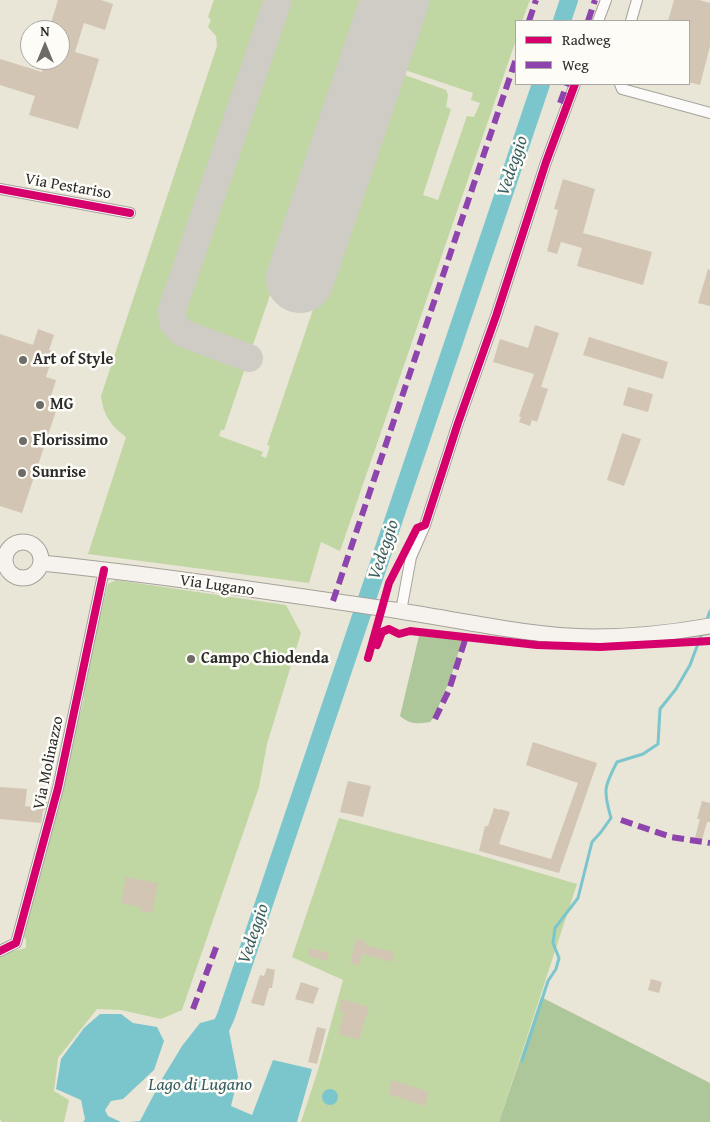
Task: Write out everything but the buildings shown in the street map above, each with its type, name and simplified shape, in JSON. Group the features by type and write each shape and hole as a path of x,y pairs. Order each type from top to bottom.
{"main road":[{"path":"28,542 40,553 41,563 35,574 30,577 17,578 7,570 2,557 10,546 28,542"},
{"name":"Via Lugano","path":"41,563 397,611 544,634 592,637 635,636 703,627"}],"street":[{"path":"598,20 606,0"},
{"path":"631,20 637,0"},
{"path":"397,611 411,557 425,526 546,162 575,85"},
{"path":"620,85 622,89 710,113"},
{"name":"Via Pestariso","path":"0,189 130,212"},
{"name":"Via Molinazzo","path":"0,951 16,943 51,819 104,570"}],"green space":[{"path":"214,0 363,0 363,22 224,430 221,430 219,436 263,452 261,456 266,458 270,446 267,445 394,71 446,90 448,95 446,107 451,109 423,195 438,200 467,116 474,117 480,103 471,100 473,93 396,67 418,0 530,0 522,20 515,20 515,43 340,551 321,542 309,583 88,554 126,437 109,420 101,396 217,46 216,36 208,27 211,20 208,17"},
{"path":"116,580 286,605 301,633 267,744 259,787 182,1010 161,1019 121,1010 97,1009 58,1058 54,1091 69,1100 64,1122 2,1122 0,1119 0,954 26,948 26,940 22,933 78,715 80,714 84,699 83,685 108,584"},
{"path":"419,636 462,640 451,677 434,717 430,722 418,723 408,721 400,716"},
{"path":"339,818 472,853 577,884 499,1122 301,1122 318,1070 343,980 292,957"},
{"path":"541,997 710,1083 710,1122 499,1122"}],"water":[{"name":"Lago di Lugano","path":"100,1014 121,1014 133,1023 157,1027 164,1041 154,1070 123,1099 111,1101 105,1110 108,1116 121,1122 83,1122 85,1119 81,1100 56,1089 61,1059 84,1028"},
{"name":"Lago di Lugano","path":"226,1016 238,1077 231,1106 252,1115 273,1060 312,1069 297,1122 130,1122 140,1121 182,1046 200,1023"},
{"path":"330,1089 338,1097 330,1105 322,1097"}],"waterway":[{"name":"Vedeggio","path":"562,20 569,0"},
{"name":"Vedeggio","path":"216,1038 226,1016 541,85"},
{"path":"706,622 710,611"},
{"path":"522,1061 548,981 556,969 559,958 553,943 555,928 578,898 592,842 611,818 606,795 609,777 617,762 643,754 658,744 660,709 676,689 690,665 702,633"}],"taxiway":[{"path":"249,358 182,333 173,323 172,310 278,0"},
{"path":"384,33 394,0"}],"runway":[{"path":"300,279 395,0"}],"marked path":[{"path":"529,20 536,0"},
{"path":"588,20 595,0"},
{"path":"333,601 515,62"},
{"path":"560,103 567,85"},
{"path":"435,719 449,690 466,637"},
{"path":"621,820 671,837 710,843"},
{"path":"193,1009 217,945"}],"cycle path":[{"path":"368,658 389,583 417,528 425,525 546,162 575,85"},
{"path":"0,189 130,213"},
{"path":"0,951 16,943 58,788 104,570"},
{"path":"377,645 382,632 389,629 399,634 410,631 537,645 600,647 710,641"}],"place":[{"name":"Art of Style","path":"23,360"},
{"name":"MG","path":"40,405"},
{"name":"Florissimo","path":"23,441"},
{"name":"Sunrise","path":"22,473"},
{"name":"Campo Chiodenda","path":"191,659"}]}
